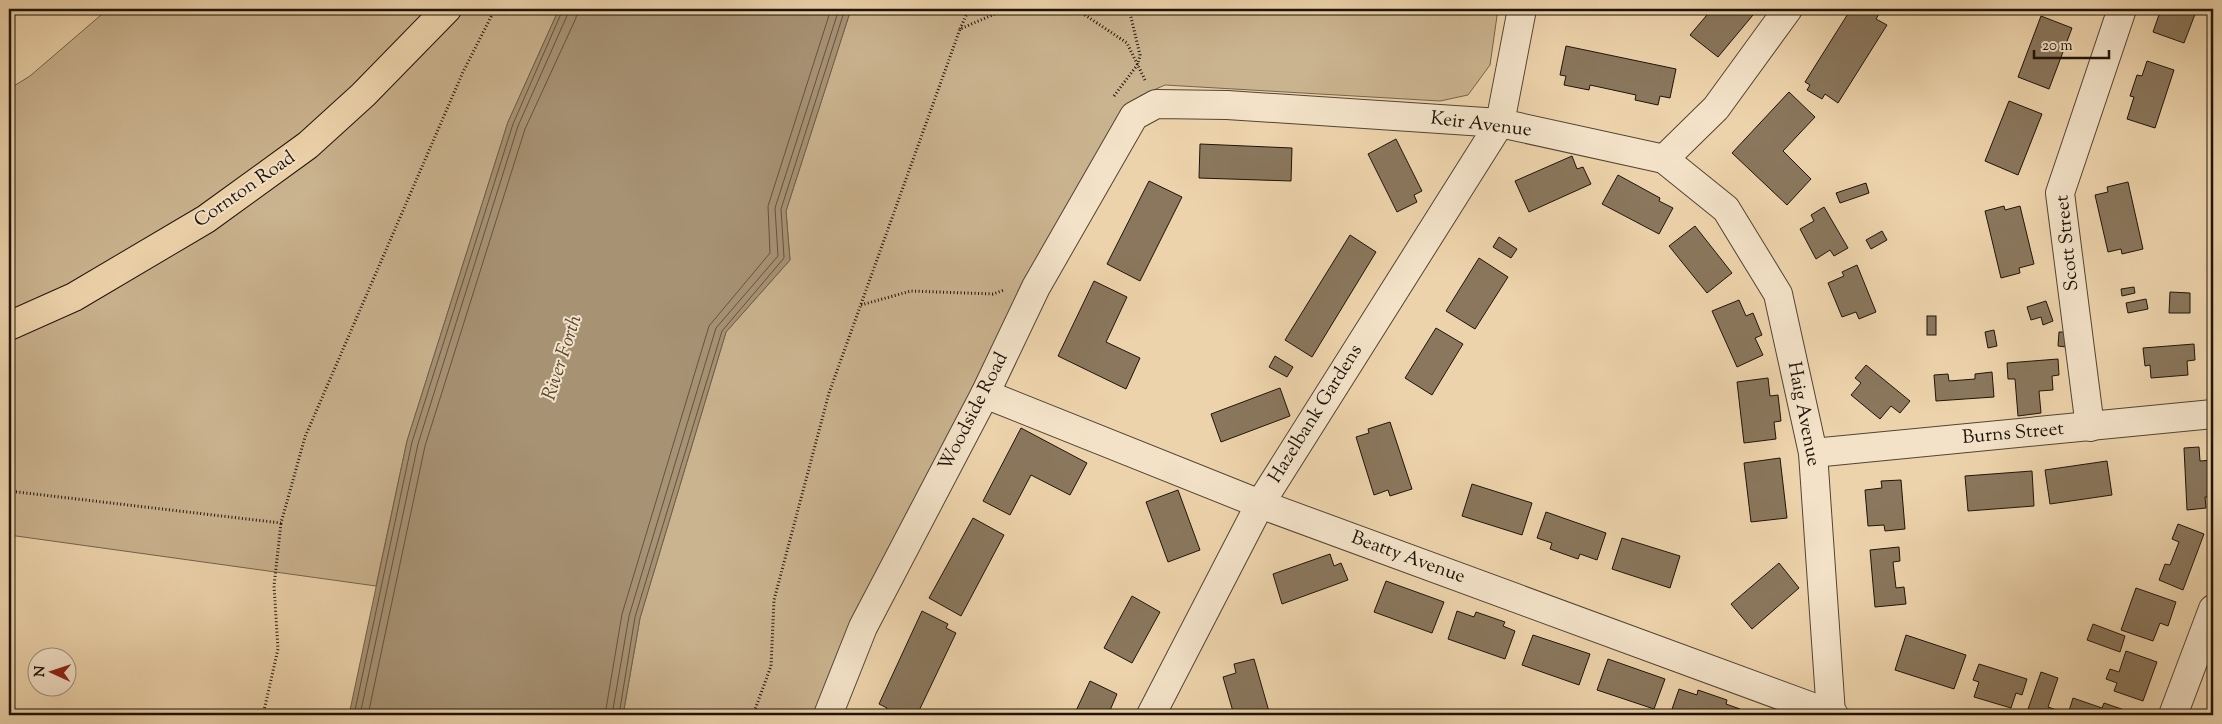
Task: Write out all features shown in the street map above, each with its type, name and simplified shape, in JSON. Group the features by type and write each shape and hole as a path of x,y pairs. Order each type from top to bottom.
{"main road":[{"name":"Cornton Road","path":"9,326 74,298 206,219 308,145 363,95 447,9"}],"street":[{"path":"1500,123 1522,9"},
{"path":"1664,159 1716,108 1788,9"},
{"name":"Scott Street","path":"2090,427 2060,193 2122,9"},
{"name":"Keir Avenue","path":"1145,110 1227,105 1500,123 1664,159"},
{"name":"Woodside Road","path":"828,715 863,627 985,394 1036,287 1145,110"},
{"name":"Hazelbank Gardens","path":"1151,715 1260,504 1500,123"},
{"name":"Haig Avenue","path":"1664,159 1726,209 1778,294 1813,452 1833,715"},
{"name":"Beatty Avenue","path":"985,394 1260,504 1833,715"},
{"name":"Burns Street","path":"1813,452 2213,414"},
{"path":"2173,715 2213,609"}],"path":[{"path":"262,715 278,649 274,586 281,523 304,437 463,72 495,9"},
{"path":"753,715 771,666 774,600 829,393 960,29 969,9"},
{"path":"960,29 1006,9"},
{"path":"1076,9 1127,43 1138,64 1145,110"},
{"path":"1110,102 1138,64 1140,54 1128,9"},
{"path":"860,305 911,291 993,294 1008,289"},
{"path":"9,491 281,523"}],"shaded area":[{"path":"108,9 559,9 508,122 407,441 376,586 9,535 9,89 30,76"},
{"path":"851,9 1498,9 1490,65 1468,95 1440,101 1165,85 1140,96 1077,196 819,715 623,715 640,618 726,332 790,260 786,211"}],"water":[{"name":"River Forth","path":"559,9 851,9 786,211 790,260 726,332 640,618 623,715 349,715 407,441 508,122"}],"building":[{"path":"1712,9 1758,9 1718,57 1690,35"},
{"path":"1851,9 1870,9 1879,14 1876,19 1887,25 1838,103 1825,94 1822,99 1807,90 1810,85 1805,82"},
{"path":"2161,9 2197,9 2184,43 2153,32"},
{"path":"2041,16 2072,28 2049,89 2018,77"},
{"path":"1566,46 1676,69 1670,98 1660,96 1658,105 1635,100 1636,95 1590,85 1589,90 1564,85 1566,76 1560,75"},
{"path":"2147,61 2174,70 2155,128 2127,119 2134,97 2130,96 2137,75 2142,76"},
{"path":"1789,92 1815,117 1783,151 1811,179 1787,205 1732,153"},
{"path":"2009,101 2042,114 2018,175 1985,161"},
{"path":"1396,139 1422,191 1414,195 1417,202 1397,212 1368,154"},
{"path":"1200,144 1292,148 1291,181 1199,178"},
{"path":"1572,156 1577,169 1583,167 1591,184 1529,212 1515,181"},
{"path":"1618,175 1660,198 1659,201 1673,208 1659,234 1602,204"},
{"path":"1149,181 1182,197 1140,281 1107,264"},
{"path":"2128,182 2143,249 2122,254 2121,249 2108,252 2095,195 2108,192 2107,187"},
{"path":"1866,183 1869,193 1840,203 1836,193"},
{"path":"2004,206 2005,210 2020,206 2034,264 2019,268 2020,273 2001,278 1985,211"},
{"path":"1824,207 1848,248 1834,256 1830,250 1816,259 1800,229 1814,221 1811,215"},
{"path":"1695,226 1732,273 1707,293 1669,246"},
{"path":"1882,231 1887,240 1871,249 1866,240"},
{"path":"1350,235 1376,252 1312,357 1285,340"},
{"path":"1499,237 1517,249 1511,258 1493,247"},
{"path":"1479,258 1508,277 1475,329 1446,311"},
{"path":"1857,265 1876,312 1859,319 1856,312 1842,317 1828,283 1844,276 1842,272"},
{"path":"1094,281 1127,297 1106,342 1140,358 1126,389 1058,356"},
{"path":"2134,287 2135,293 2122,296 2121,289"},
{"path":"2170,292 2190,293 2190,313 2169,313"},
{"path":"2146,299 2148,309 2128,313 2126,303"},
{"path":"1739,300 1746,316 1753,313 1762,335 1755,338 1763,355 1737,367 1712,311"},
{"path":"2046,301 2053,321 2043,325 2041,317 2031,320 2027,307"},
{"path":"1927,316 1936,316 1936,335 1927,335"},
{"path":"1436,328 1463,344 1432,395 1405,378"},
{"path":"1994,330 1997,346 1988,348 1985,332"},
{"path":"2059,332 2066,332 2066,347 2058,346"},
{"path":"2194,344 2195,360 2187,361 2188,375 2151,378 2150,365 2145,366 2143,348"},
{"path":"1275,356 1293,367 1287,377 1269,367"},
{"path":"2058,359 2059,375 2052,376 2053,390 2039,391 2041,413 2018,416 2015,379 2008,379 2007,363"},
{"path":"1866,365 1910,401 1900,413 1891,406 1880,419 1851,395 1861,383 1855,378"},
{"path":"1992,372 1994,397 1936,401 1934,375 1948,374 1949,381 1975,379 1975,374"},
{"path":"1768,378 1770,396 1778,395 1781,421 1774,422 1776,439 1744,443 1737,382"},
{"path":"1280,388 1290,416 1221,442 1211,414"},
{"path":"1390,422 1412,489 1390,496 1388,490 1374,495 1356,437 1369,433 1368,429"},
{"path":"1021,428 1087,463 1070,495 1031,475 1010,515 983,501"},
{"path":"2199,447 2200,461 2213,460 2213,497 2205,497 2206,508 2187,510 2184,448"},
{"path":"1780,458 1787,518 1751,522 1744,463"},
{"path":"2107,461 2112,495 2050,504 2045,470"},
{"path":"2032,471 2034,506 1968,511 1965,476"},
{"path":"1901,480 1905,529 1885,531 1884,525 1868,526 1865,490 1882,488 1881,481"},
{"path":"1472,484 1532,503 1522,535 1462,516"},
{"path":"1178,490 1200,550 1168,562 1146,502"},
{"path":"1546,512 1606,533 1597,560 1580,554 1578,559 1550,549 1552,543 1537,538"},
{"path":"973,518 1004,535 961,616 929,598"},
{"path":"2178,524 2204,534 2183,590 2159,580 2165,564 2170,565 2179,542 2172,539"},
{"path":"1622,538 1680,556 1670,588 1612,569"},
{"path":"1899,547 1900,561 1893,562 1896,588 1904,587 1906,604 1875,607 1870,550"},
{"path":"1330,554 1334,566 1341,563 1348,580 1282,604 1273,574"},
{"path":"1779,563 1799,588 1752,629 1731,604"},
{"path":"1386,581 1444,602 1432,633 1374,612"},
{"path":"2136,588 2176,602 2168,626 2160,623 2153,641 2121,630"},
{"path":"1132,596 1160,612 1132,663 1104,648"},
{"path":"922,611 948,624 946,628 956,633 917,715 883,715 887,708 879,704"},
{"path":"1457,611 1474,617 1476,612 1505,622 1503,626 1515,631 1505,659 1448,639"},
{"path":"2093,624 2125,636 2120,652 2087,640"},
{"path":"1533,635 1590,654 1579,685 1522,665"},
{"path":"1906,635 1966,655 1954,689 1895,670"},
{"path":"2126,651 2157,662 2143,701 2114,691 2117,683 2106,679 2110,669 2119,672"},
{"path":"1254,659 1270,715 1234,715 1223,677 1236,673 1234,664"},
{"path":"1608,659 1665,679 1654,709 1597,690"},
{"path":"1979,664 2027,679 2022,695 2016,693 2011,708 1974,697 1979,682 1973,680"},
{"path":"2041,672 2058,678 2048,707 2068,714 2073,698 2102,708 2104,703 2139,715 2037,715 2027,712"},
{"path":"1090,681 1117,694 1108,715 1074,715"},
{"path":"1679,689 1697,695 1698,690 1727,700 1726,704 1740,709 1738,715 1670,715"}]}
